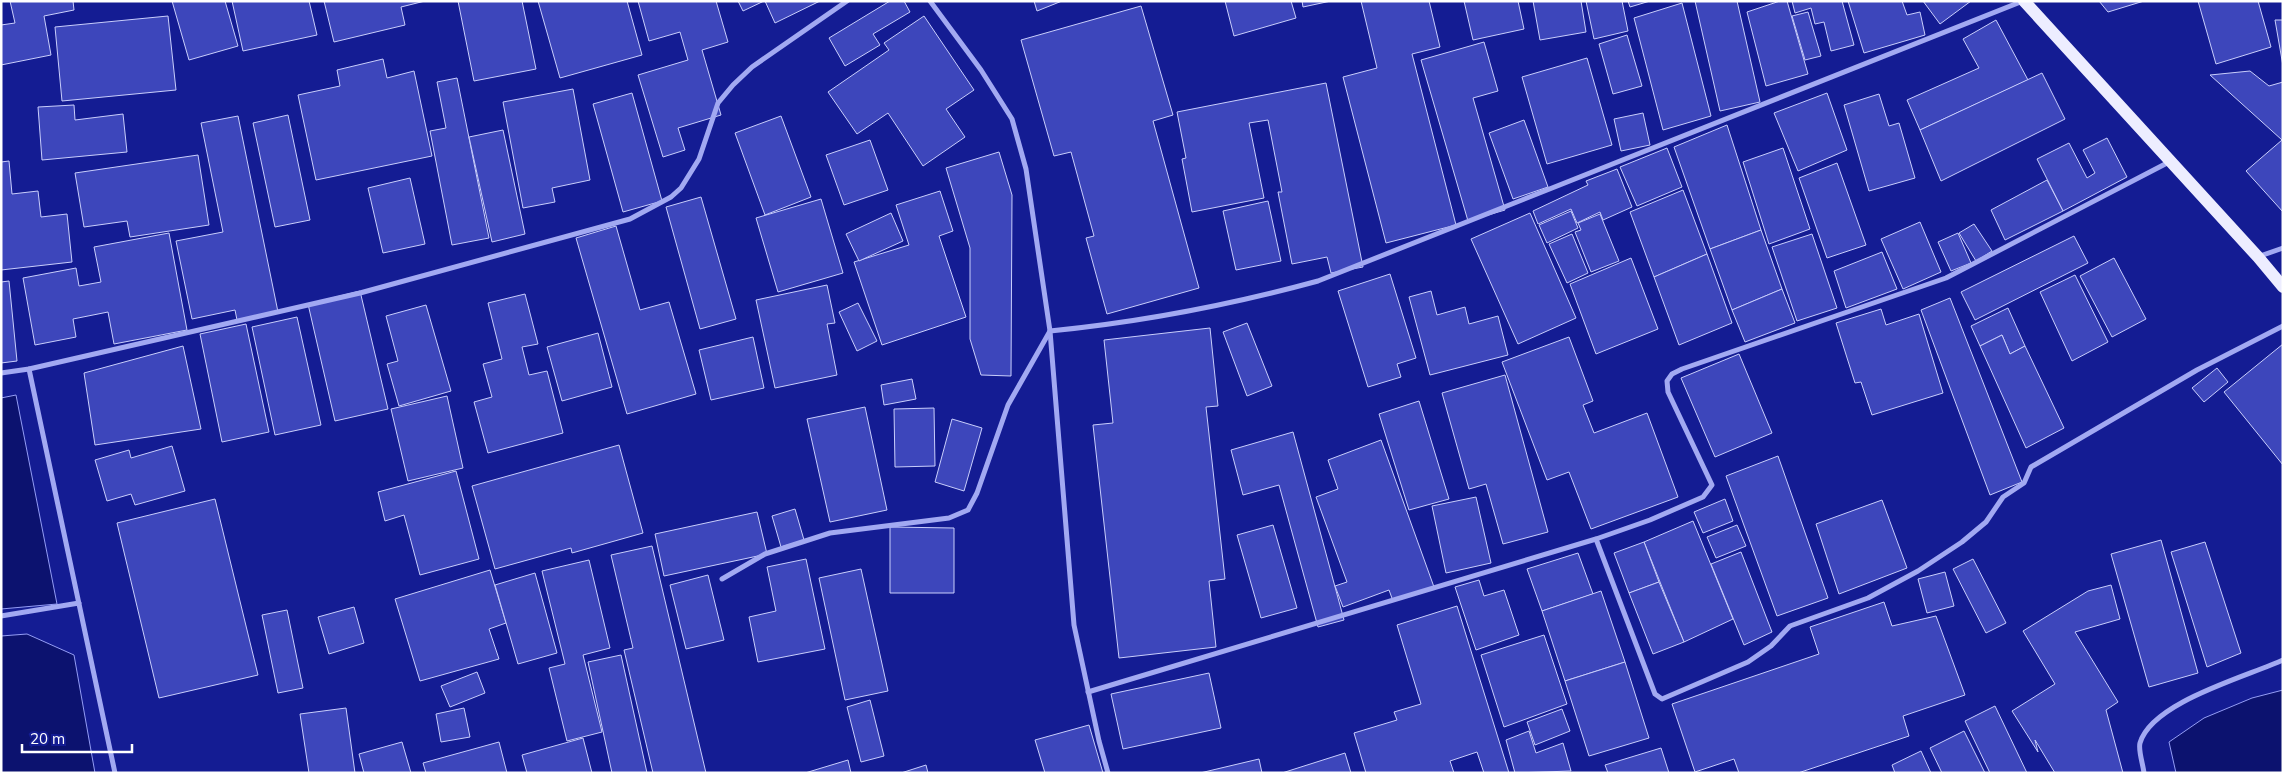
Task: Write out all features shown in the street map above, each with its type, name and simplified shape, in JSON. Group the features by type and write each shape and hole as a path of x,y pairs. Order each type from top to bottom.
{"main road":[{"path":"2023,1 2171,161 2283,287"}],"street":[{"path":"1,373 360,293 630,219 671,197 681,188 699,159 718,103 733,85 752,67 847,1"},
{"path":"930,1 981,70 1012,119 1026,169 1050,331 1074,625 1099,741 1108,773"},
{"path":"1050,331 1119,324 1250,300 1318,281 2023,1"},
{"path":"1088,692 1596,539 1650,520 1703,497 1712,485 1668,392 1667,381 1672,374 1946,278 2171,161"},
{"path":"2258,257 2283,248"},
{"path":"1596,539 1655,694 1662,699 1748,662 1771,646 1790,626 1868,598 1918,571 1962,542 1986,522 2003,497 2024,483 2031,467 2197,370 2283,326"},
{"path":"722,579 765,554 830,533 949,518 968,510 977,493 1008,405 1050,331"},
{"path":"29,368 115,773"},
{"path":"1,616 79,604"},
{"path":"2144,773 2140,744 2150,725 2183,701 2283,660"}],"shaded area":[{"path":"16,395 57,604 1,609 1,398"},
{"path":"27,634 74,655 95,773 1,773 1,636"},
{"path":"2283,690 2283,773 2176,773 2169,742 2204,718 2252,698"}],"building":[{"path":"10,1 73,1 74,10 44,16 51,55 1,65 1,25 15,23"},
{"path":"172,1 225,1 238,46 189,60"},
{"path":"232,1 309,1 317,35 243,51"},
{"path":"324,1 425,1 401,7 405,25 334,42"},
{"path":"458,1 522,1 536,69 474,81"},
{"path":"538,1 627,1 642,55 560,78"},
{"path":"638,1 716,1 728,42 702,50 721,115 678,128 685,150 663,157 638,75 688,60 680,32 649,41"},
{"path":"738,1 764,1 743,11"},
{"path":"765,1 820,1 775,23"},
{"path":"890,1 904,1 910,12 873,34 880,45 845,66 829,38"},
{"path":"1034,1 1062,1 1037,11"},
{"path":"1225,1 1291,1 1296,18 1234,36"},
{"path":"1302,1 1331,1 1303,7"},
{"path":"1361,1 1429,1 1440,47 1412,54 1456,225 1386,243 1343,77 1377,68"},
{"path":"1464,1 1518,1 1524,29 1473,40"},
{"path":"1533,1 1581,1 1586,32 1540,40"},
{"path":"1586,1 1622,1 1628,31 1594,39"},
{"path":"1628,1 1650,1 1630,7"},
{"path":"1695,1 1737,1 1760,102 1720,111"},
{"path":"1780,1 1787,1 1808,74 1766,86 1747,12"},
{"path":"1792,1 1842,1 1854,45 1831,51 1824,22 1815,24 1811,8 1795,13"},
{"path":"1848,1 1902,1 1907,15 1920,12 1925,35 1864,53"},
{"path":"1923,1 1971,1 1940,24"},
{"path":"2099,1 2144,1 2108,12"},
{"path":"2198,1 2258,1 2271,47 2216,64"},
{"path":"1682,3 1711,116 1663,130 1634,18"},
{"path":"1141,6 1173,115 1153,121 1199,288 1107,314 1086,238 1094,236 1071,152 1054,156 1021,40"},
{"path":"1808,12 1821,56 1805,60 1792,16"},
{"path":"168,16 176,90 62,101 55,27"},
{"path":"924,16 974,90 946,109 965,137 923,166 888,113 857,134 828,92 889,50 884,43"},
{"path":"1996,20 2028,80 1920,130 1907,100 1979,68 1963,39"},
{"path":"2275,20 2283,20 2283,66"},
{"path":"1627,35 1642,86 1613,94 1599,44"},
{"path":"1484,42 1498,91 1473,98 1505,210 1468,221 1421,60"},
{"path":"1587,58 1612,145 1547,164 1522,77"},
{"path":"383,59 387,78 414,71 432,156 316,180 298,95 340,86 337,70"},
{"path":"2250,71 2269,86 2283,82 2283,212 2246,171 2282,140 2210,75"},
{"path":"2042,73 2065,119 1941,181 1920,130"},
{"path":"457,78 489,238 452,245 430,131 446,128 437,82"},
{"path":"1326,83 1363,267 1331,273 1327,257 1292,264 1278,192 1282,192 1268,120 1249,123 1264,198 1192,212 1182,159 1186,158 1177,112"},
{"path":"573,89 590,180 552,188 555,202 523,208 503,102"},
{"path":"632,93 662,201 623,212 593,104"},
{"path":"1827,93 1847,150 1798,171 1774,113"},
{"path":"1879,94 1889,126 1899,123 1915,178 1869,191 1844,105"},
{"path":"74,105 75,120 123,114 127,152 42,160 38,107"},
{"path":"1643,113 1650,145 1621,151 1614,119"},
{"path":"288,115 310,220 275,227 253,123"},
{"path":"238,116 278,312 237,320 235,310 192,319 176,241 223,232 201,123"},
{"path":"781,116 811,197 765,215 735,133"},
{"path":"1524,120 1548,187 1513,199 1489,133"},
{"path":"1727,125 1761,230 1710,249 1674,147"},
{"path":"503,130 525,234 492,242 469,137"},
{"path":"2107,138 2127,177 2063,211 2037,159 2069,143 2087,178 2095,173 2083,150"},
{"path":"870,140 888,190 844,205 826,155"},
{"path":"1667,148 1682,187 1637,206 1620,167"},
{"path":"1783,148 1810,229 1769,244 1743,162"},
{"path":"999,152 1012,195 1011,376 981,375 970,339 970,248 946,168"},
{"path":"198,155 209,225 130,237 127,221 84,227 75,173"},
{"path":"9,161 12,194 38,191 41,217 67,214 72,262 1,270 1,162"},
{"path":"1837,163 1866,245 1827,258 1799,178"},
{"path":"1617,169 1632,207 1603,220 1600,212 1577,223 1571,209 1538,224 1533,211 1588,185 1586,181"},
{"path":"410,178 425,244 383,253 368,188"},
{"path":"2047,180 2063,211 2005,240 1991,210"},
{"path":"1683,190 1707,254 1654,277 1630,212"},
{"path":"940,191 953,231 939,236 966,317 882,345 854,262 909,245 896,205"},
{"path":"701,197 736,319 700,329 666,207"},
{"path":"821,199 843,273 778,292 756,218"},
{"path":"1268,201 1281,261 1236,270 1223,211"},
{"path":"1571,211 1578,228 1547,243 1539,225"},
{"path":"891,213 903,241 859,261 846,234"},
{"path":"1530,213 1576,318 1518,344 1471,239"},
{"path":"1600,214 1619,261 1591,272 1575,232 1581,230 1578,223"},
{"path":"1920,222 1941,272 1903,289 1881,239"},
{"path":"1974,224 1992,251 1976,261 1959,233"},
{"path":"616,226 640,310 669,302 696,394 627,414 576,238"},
{"path":"1761,230 1782,289 1732,310 1710,249"},
{"path":"169,233 187,330 114,344 108,312 73,319 76,337 35,345 23,278 76,268 79,286 101,282 94,247"},
{"path":"1958,233 1971,263 1951,271 1938,242"},
{"path":"1572,234 1588,273 1567,283 1549,244"},
{"path":"1812,234 1837,308 1797,321 1772,247"},
{"path":"2074,236 2088,263 1975,320 1961,292"},
{"path":"1882,252 1897,289 1846,308 1834,271"},
{"path":"1707,254 1732,323 1679,345 1654,277"},
{"path":"1631,258 1658,329 1596,354 1570,284"},
{"path":"2114,258 2146,319 2112,337 2080,276"},
{"path":"1390,274 1416,358 1397,364 1401,377 1368,387 1338,291"},
{"path":"2075,275 2108,342 2072,361 2040,292"},
{"path":"9,281 17,361 1,363 1,282"},
{"path":"827,285 835,323 827,324 837,375 775,388 756,300"},
{"path":"1782,289 1795,323 1745,342 1732,310"},
{"path":"360,291 388,409 335,421 308,304"},
{"path":"1431,291 1437,315 1465,307 1469,324 1498,316 1508,355 1430,375 1409,297"},
{"path":"525,294 538,344 522,347 529,375 547,371 563,433 488,453 474,402 492,397 483,364 502,359 488,303"},
{"path":"1950,298 2022,482 1990,495 1921,310"},
{"path":"858,303 877,341 857,351 839,312"},
{"path":"426,305 451,391 399,406 387,364 398,361 386,316"},
{"path":"2008,308 2025,346 2010,354 2002,335 1980,346 1971,326"},
{"path":"1881,309 1886,325 1919,314 1943,393 1872,415 1861,382 1855,383 1836,323"},
{"path":"297,317 321,425 275,435 252,327"},
{"path":"1247,323 1272,386 1247,396 1223,332"},
{"path":"246,324 269,432 222,442 200,334"},
{"path":"1210,328 1218,406 1206,407 1225,579 1209,581 1216,647 1119,658 1093,425 1113,423 1104,340"},
{"path":"598,333 612,387 562,401 547,347"},
{"path":"2002,335 2010,354 2025,346 2064,428 2026,448 1980,346"},
{"path":"753,337 764,388 711,400 699,350"},
{"path":"1569,337 1593,401 1583,405 1594,433 1647,413 1678,497 1591,529 1569,472 1547,480 1502,362"},
{"path":"2283,344 2283,465 2224,392"},
{"path":"183,346 201,429 95,445 84,373"},
{"path":"1739,354 1772,433 1715,457 1681,378"},
{"path":"2217,368 2228,382 2204,402 2192,388"},
{"path":"1505,375 1548,532 1503,544 1486,484 1469,489 1442,393"},
{"path":"912,379 916,399 884,405 881,385"},
{"path":"447,396 463,468 408,481 391,409"},
{"path":"1419,401 1449,499 1409,510 1379,414"},
{"path":"865,407 887,510 830,522 807,419"},
{"path":"934,408 935,466 895,467 894,409"},
{"path":"952,419 982,428 964,491 935,482"},
{"path":"1293,432 1344,620 1318,627 1279,485 1243,495 1231,450"},
{"path":"1381,440 1434,587 1393,601 1389,590 1343,607 1335,586 1347,582 1316,497 1338,489 1328,460"},
{"path":"619,445 643,533 572,553 571,548 495,569 472,486"},
{"path":"172,446 185,491 135,505 131,494 107,501 95,460 129,450 131,458"},
{"path":"1778,456 1828,598 1777,616 1726,476"},
{"path":"456,471 479,559 420,575 404,515 385,521 378,492"},
{"path":"1476,497 1491,563 1446,573 1432,506"},
{"path":"215,499 258,675 159,698 117,523"},
{"path":"1725,499 1733,521 1703,533 1694,512"},
{"path":"1882,500 1907,568 1839,594 1816,524"},
{"path":"795,509 804,540 781,547 772,516"},
{"path":"757,512 767,554 664,576 655,534"},
{"path":"1693,521 1733,619 1684,642 1644,542"},
{"path":"1273,525 1297,608 1261,618 1237,535"},
{"path":"1737,525 1746,546 1716,558 1707,537"},
{"path":"890,527 954,528 954,593 890,593"},
{"path":"2161,540 2198,673 2149,687 2111,554"},
{"path":"1644,542 1659,582 1629,593 1614,553"},
{"path":"2205,542 2241,653 2207,667 2171,552"},
{"path":"652,546 706,773 653,773 624,650 633,648 611,555"},
{"path":"1741,552 1772,632 1744,645 1711,564"},
{"path":"1578,553 1593,594 1542,611 1527,569"},
{"path":"806,559 825,649 758,662 749,617 776,611 767,567"},
{"path":"1973,559 2006,623 1986,633 1953,569"},
{"path":"589,560 610,648 583,655 602,732 567,741 549,668 565,664 542,571"},
{"path":"861,569 888,691 845,700 819,578"},
{"path":"490,570 506,623 489,629 499,659 420,681 395,599"},
{"path":"1945,572 1954,606 1927,613 1918,579"},
{"path":"535,573 557,653 518,664 495,585"},
{"path":"708,575 724,640 686,649 670,585"},
{"path":"1479,580 1484,596 1504,590 1519,635 1476,650 1455,587"},
{"path":"1659,582 1684,642 1653,654 1629,593"},
{"path":"2111,585 2120,619 2075,632 2118,702 2106,710 2123,773 2055,773 2035,740 2038,752 2012,711 2055,684 2023,631 2088,591"},
{"path":"1601,591 1625,662 1565,681 1542,611"},
{"path":"1884,602 1892,626 1936,616 1965,695 1903,716 1909,736 1798,773 1739,773 1734,759 1695,772 1672,704 1819,654 1810,627"},
{"path":"1457,606 1509,773 1484,773 1477,752 1450,761 1454,773 1366,773 1354,733 1397,720 1394,712 1421,704 1397,625"},
{"path":"354,607 364,643 329,654 318,617"},
{"path":"287,610 303,688 278,693 262,615"},
{"path":"1544,635 1567,704 1504,727 1481,655"},
{"path":"621,655 647,773 612,773 588,662"},
{"path":"1625,662 1649,738 1589,756 1565,681"},
{"path":"477,672 485,693 450,707 441,686"},
{"path":"1209,673 1221,728 1123,749 1111,694"},
{"path":"870,700 884,756 861,762 847,707"},
{"path":"1995,706 2027,773 1990,773 1965,721"},
{"path":"346,708 355,773 309,773 300,714"},
{"path":"464,708 470,737 441,742 436,714"},
{"path":"1562,709 1570,731 1535,745 1527,722"},
{"path":"1089,725 1103,773 1045,773 1035,740"},
{"path":"1529,731 1536,753 1563,743 1571,771 1515,773 1506,740"},
{"path":"1964,731 1985,773 1942,773 1930,748"},
{"path":"583,738 592,773 527,773 522,755"},
{"path":"402,742 411,773 364,773 359,754"},
{"path":"499,742 507,773 426,773 423,763"},
{"path":"1661,748 1669,773 1608,773 1605,765"},
{"path":"1921,751 1931,773 1895,773 1892,765"},
{"path":"1345,753 1351,773 1282,773"},
{"path":"1259,759 1262,773 1200,773"},
{"path":"848,760 851,773 805,773"},
{"path":"926,765 928,773 901,773"}]}
